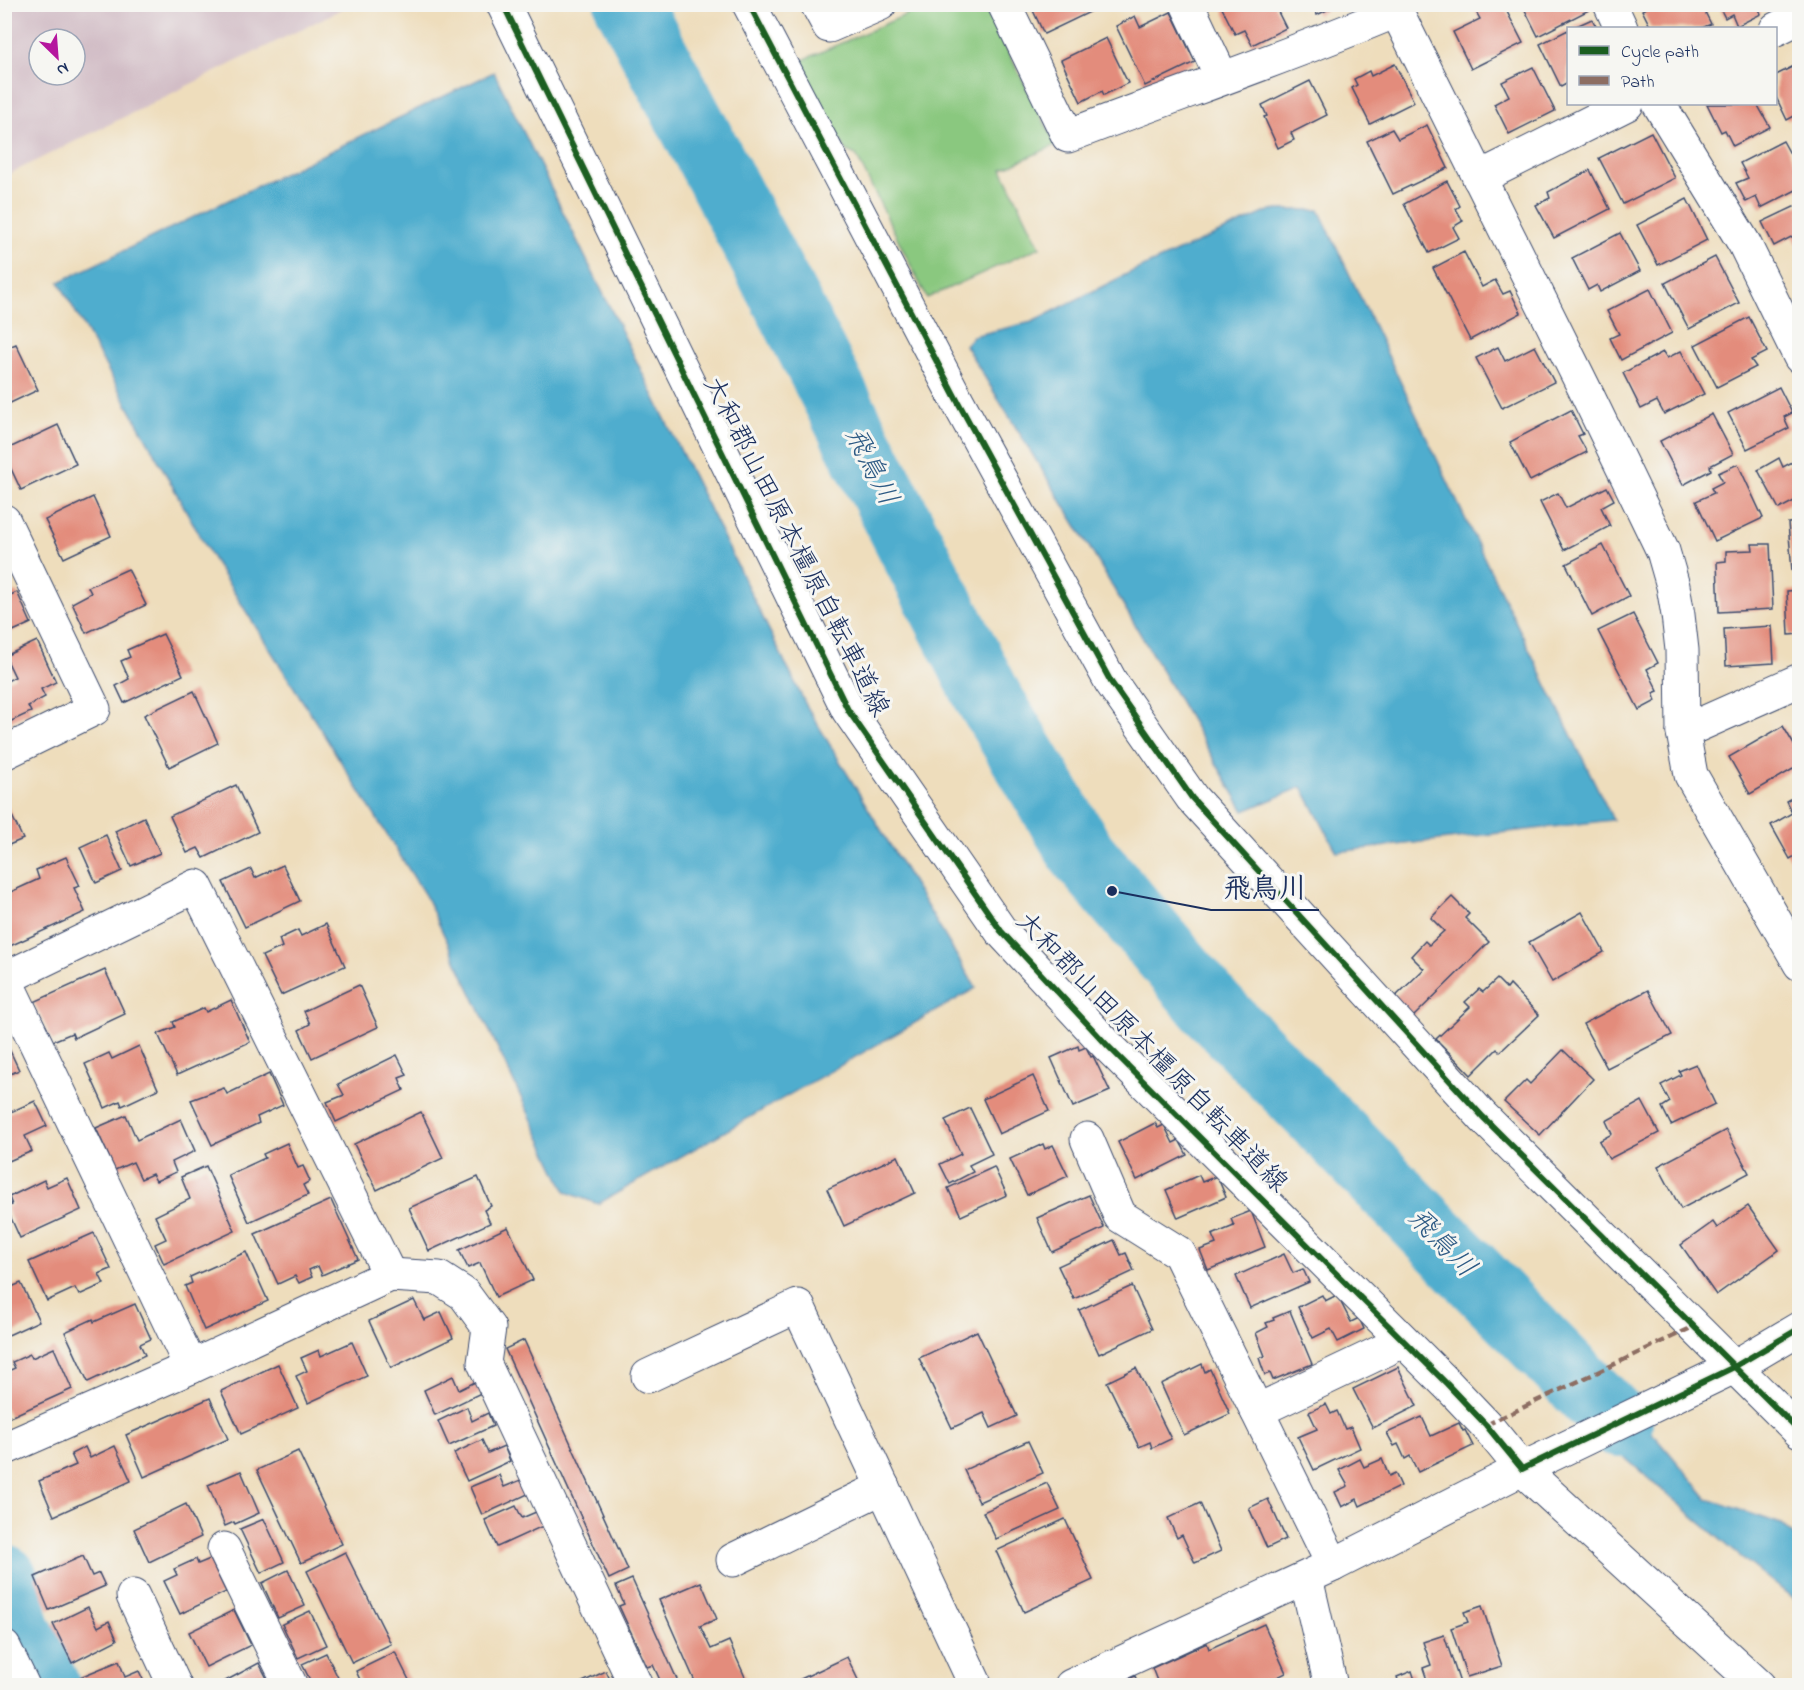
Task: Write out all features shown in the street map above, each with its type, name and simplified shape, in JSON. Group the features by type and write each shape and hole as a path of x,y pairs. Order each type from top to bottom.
{"street":[{"name":"大和郡山田原本橿原自転車道線","path":"503,4 848,710 994,921 1108,1046 1486,1425 1535,1463 1759,1686"},
{"path":"749,4 958,402 1111,682 1192,798 1483,1117 1725,1371 1800,1432"},
{"path":"817,4 829,26 880,4"},
{"path":"1004,4 1068,136 1313,46 1394,8 1663,550 1673,586 1682,650 1683,732 1691,775 1800,964"},
{"path":"1187,4 1222,78"},
{"path":"1610,4 1621,27"},
{"path":"1777,28 1800,17"},
{"path":"1479,178 1625,105"},
{"path":"1660,105 1744,243 1800,357"},
{"path":"4,753 94,709 8,536"},
{"path":"1683,732 1800,680"},
{"path":"191,1367 5,979 196,886 390,1275"},
{"path":"1087,1138 1120,1216 1179,1253 1257,1411 1319,1572 1331,1686"},
{"path":"4,1449 191,1367 390,1275 439,1278 464,1294 489,1328 484,1364 636,1686"},
{"path":"648,1376 798,1306 976,1686"},
{"path":"1071,1686 1319,1572 1535,1463 1725,1371 1800,1328"},
{"path":"1257,1411 1387,1349"},
{"path":"733,1560 883,1486"},
{"path":"224,1549 291,1686"},
{"path":"133,1596 176,1686"},
{"path":"4,1647 23,1686"}],"shaded area":[{"path":"5,4 350,5 5,176"}],"green space":[{"path":"928,5 984,5 1056,145 1002,169 1040,247 927,298 856,155 847,151 828,122 798,62"}],"water":[{"path":"494,72 806,705 976,988 598,1204 566,1192 425,895 213,559 59,282"},
{"path":"1271,210 1319,210 1473,535 1613,820 1337,852 1302,787 1244,811 1087,543 965,345 973,336 1032,322 1129,273"},
{"path":"1557,1335 1579,1365 1657,1438 1708,1499 1781,1524 1799,1541 1799,1603 1735,1552 1618,1452 1554,1381"}],"building":[{"path":"1030,4 1089,4 1092,11 1044,34"},
{"path":"1220,4 1274,4 1286,28 1252,45 1244,30 1235,34"},
{"path":"1312,4 1339,4 1317,15"},
{"path":"1485,4 1503,4 1523,43 1471,69 1453,32 1480,19 1475,10"},
{"path":"1522,4 1586,4 1589,10 1538,36"},
{"path":"1653,4 1701,4 1711,24 1704,27 1650,27 1642,10"},
{"path":"1718,4 1757,4 1761,14 1737,26 1732,14 1725,18"},
{"path":"1171,12 1195,62 1145,86 1116,26 1135,16 1140,27"},
{"path":"1592,19 1596,27 1574,27"},
{"path":"1567,30 1567,84 1561,87 1540,44"},
{"path":"1106,38 1128,83 1104,95 1102,91 1081,102 1061,60"},
{"path":"1800,63 1800,113 1787,120 1777,99 1777,74"},
{"path":"1395,64 1414,102 1370,124 1352,88 1357,85 1354,79 1369,71 1371,76"},
{"path":"1533,67 1555,111 1509,134 1494,104 1509,96 1502,82"},
{"path":"1310,81 1327,115 1291,133 1294,140 1278,148 1264,117 1267,116 1262,105"},
{"path":"1708,105 1758,105 1770,127 1733,146 1725,130 1721,132"},
{"path":"1427,125 1448,168 1393,194 1367,141 1392,129 1398,139"},
{"path":"1651,132 1675,178 1623,204 1599,158"},
{"path":"1783,141 1800,172 1800,188 1761,208 1756,197 1746,202 1736,183 1748,178 1740,163"},
{"path":"1590,170 1610,209 1554,238 1536,205 1550,198 1548,192"},
{"path":"1447,181 1460,206 1456,209 1463,221 1453,227 1459,238 1429,253 1404,204"},
{"path":"1687,199 1707,240 1658,265 1637,225"},
{"path":"1800,204 1800,249 1793,236 1774,246 1762,222"},
{"path":"1620,233 1640,271 1600,292 1597,285 1588,290 1572,258"},
{"path":"1464,252 1482,287 1495,280 1503,294 1510,291 1521,313 1470,340 1433,268"},
{"path":"1715,257 1739,303 1689,329 1665,283"},
{"path":"1650,289 1672,333 1621,360 1610,338 1619,334 1607,311"},
{"path":"1749,317 1767,352 1751,360 1756,367 1717,387 1695,345"},
{"path":"16,344 38,390 4,406 4,349"},
{"path":"1535,346 1554,382 1502,408 1476,358 1498,347 1505,361"},
{"path":"1681,351 1704,394 1664,414 1657,401 1641,409 1623,373 1663,352 1667,358"},
{"path":"1779,387 1792,413 1784,417 1789,428 1747,449 1728,413"},
{"path":"1571,410 1583,434 1578,436 1587,452 1530,481 1510,442"},
{"path":"1712,414 1733,454 1710,466 1711,470 1683,485 1660,441"},
{"path":"58,425 76,464 21,490 5,456 5,450"},
{"path":"1779,458 1783,467 1800,458 1800,498 1779,509 1758,470"},
{"path":"1738,464 1763,518 1715,541 1696,501 1714,493 1711,488 1723,482 1718,473"},
{"path":"1607,487 1614,500 1601,507 1610,526 1564,550 1540,502 1558,493 1566,508"},
{"path":"93,497 111,536 64,558 45,520"},
{"path":"1800,522 1800,571 1792,571 1788,523"},
{"path":"1752,544 1770,544 1773,609 1719,612 1717,562 1726,561 1726,551 1753,550"},
{"path":"1603,545 1629,596 1592,616 1566,564"},
{"path":"128,569 146,605 86,633 72,603 91,593 88,587"},
{"path":"1800,590 1800,634 1789,635 1787,591"},
{"path":"17,592 31,623 4,635 4,598"},
{"path":"1633,614 1658,663 1647,669 1658,691 1653,693 1656,701 1639,710 1598,631"},
{"path":"1772,626 1774,663 1726,666 1724,629"},
{"path":"163,634 183,675 124,703 116,686 129,679 121,661 130,657 127,650"},
{"path":"37,641 56,682 41,689 45,697 28,706 31,712 5,724 5,682 15,677 5,656"},
{"path":"194,691 218,743 169,767 144,715"},
{"path":"1783,726 1800,755 1800,765 1750,794 1729,757"},
{"path":"236,785 258,832 204,858 198,848 187,853 170,816"},
{"path":"1800,793 1800,853 1790,859 1771,825 1792,813 1786,801"},
{"path":"4,799 23,839 4,847"},
{"path":"144,817 160,853 131,866 115,831"},
{"path":"106,835 122,871 96,883 80,847"},
{"path":"66,857 80,886 74,888 85,912 10,946 4,935 4,895 39,879 36,870"},
{"path":"283,865 300,901 245,927 223,882 251,869 255,878"},
{"path":"1452,897 1469,914 1465,918 1489,942 1413,1017 1394,998 1424,969 1411,956 1425,941 1429,945 1444,931 1431,918"},
{"path":"1582,912 1604,952 1552,982 1529,942"},
{"path":"326,924 345,966 281,995 262,956 282,947 279,939 298,930 301,936"},
{"path":"105,970 125,1014 74,1038 72,1033 53,1041 34,1002"},
{"path":"1497,979 1507,989 1510,985 1539,1015 1500,1052 1497,1049 1471,1075 1436,1039 1470,1007 1465,1002 1479,989 1483,992"},
{"path":"359,985 378,1027 312,1058 299,1030 310,1024 304,1011"},
{"path":"1648,990 1672,1035 1607,1068 1583,1024"},
{"path":"231,1000 250,1042 177,1075 158,1034 175,1027 173,1022 204,1008 206,1012"},
{"path":"4,1038 19,1070 4,1077"},
{"path":"139,1046 158,1089 122,1106 120,1101 105,1108 85,1064 109,1053 112,1059"},
{"path":"1078,1046 1079,1050 1086,1047 1091,1057 1093,1056 1110,1091 1073,1107 1051,1058"},
{"path":"1563,1050 1593,1079 1540,1135 1504,1102 1526,1080 1530,1084"},
{"path":"397,1055 407,1075 399,1078 404,1090 336,1122 327,1102 344,1095 338,1084"},
{"path":"1696,1064 1715,1104 1671,1125 1662,1107 1670,1102 1661,1085 1681,1075 1679,1071"},
{"path":"269,1074 283,1105 257,1117 259,1123 212,1145 191,1100 224,1088 227,1094"},
{"path":"1033,1076 1049,1111 999,1134 983,1099"},
{"path":"35,1101 47,1126 25,1136 32,1151 4,1163 4,1115"},
{"path":"1642,1101 1659,1133 1609,1159 1599,1141 1612,1134 1606,1121"},
{"path":"970,1108 992,1154 969,1165 973,1172 950,1184 940,1164 961,1154 945,1120"},
{"path":"421,1112 443,1158 377,1190 354,1144"},
{"path":"126,1115 137,1140 181,1119 195,1151 172,1162 176,1172 156,1181 152,1174 141,1179 133,1162 115,1170 96,1128"},
{"path":"1155,1123 1158,1128 1164,1125 1173,1143 1179,1140 1187,1155 1137,1180 1118,1142"},
{"path":"1726,1130 1749,1173 1681,1209 1658,1166"},
{"path":"287,1143 298,1168 303,1166 310,1181 303,1185 308,1195 249,1222 228,1175 265,1158 263,1154"},
{"path":"1043,1144 1045,1149 1053,1145 1068,1176 1027,1195 1010,1159"},
{"path":"898,1156 915,1193 844,1226 827,1189"},
{"path":"206,1166 235,1231 164,1264 155,1244 166,1239 155,1216 190,1199 181,1177"},
{"path":"994,1167 1007,1195 961,1216 948,1188"},
{"path":"1199,1175 1202,1182 1217,1176 1226,1197 1178,1218 1166,1190"},
{"path":"478,1177 491,1206 484,1210 490,1223 429,1251 409,1208"},
{"path":"67,1178 81,1210 20,1238 6,1207 12,1205 9,1197 44,1180 47,1187"},
{"path":"1089,1195 1104,1228 1052,1252 1037,1218"},
{"path":"331,1200 358,1259 322,1275 318,1266 309,1270 312,1277 299,1283 295,1276 278,1284 255,1234"},
{"path":"1748,1206 1779,1250 1716,1295 1681,1245 1713,1222 1717,1228"},
{"path":"1251,1211 1265,1247 1208,1270 1200,1250 1216,1244 1212,1235 1234,1226 1231,1219"},
{"path":"508,1227 533,1280 496,1297 480,1263 468,1268 459,1250"},
{"path":"94,1233 111,1269 99,1274 104,1284 79,1295 75,1288 47,1301 29,1262"},
{"path":"1114,1240 1121,1255 1126,1253 1134,1271 1074,1299 1058,1266"},
{"path":"246,1252 268,1301 204,1330 185,1286 192,1283 190,1277"},
{"path":"1284,1254 1293,1273 1303,1269 1309,1282 1250,1308 1236,1276"},
{"path":"21,1283 39,1321 4,1337 4,1290"},
{"path":"1132,1286 1152,1329 1099,1354 1079,1310"},
{"path":"1322,1295 1325,1301 1337,1295 1351,1322 1359,1318 1364,1329 1338,1342 1331,1329 1313,1338 1298,1307"},
{"path":"414,1300 424,1320 441,1312 453,1338 391,1368 369,1321"},
{"path":"135,1304 151,1339 140,1344 145,1355 88,1382 65,1332"},
{"path":"1290,1311 1312,1364 1273,1380 1270,1373 1265,1375 1259,1358 1265,1356 1256,1333 1268,1327 1266,1323 1274,1320 1273,1318"},
{"path":"977,1331 1017,1416 991,1428 984,1413 952,1428 919,1358"},
{"path":"524,1340 628,1570 609,1579 505,1349"},
{"path":"352,1342 367,1376 308,1403 296,1376 307,1371 301,1358 319,1350 321,1356"},
{"path":"54,1348 72,1389 10,1417 4,1406 4,1373 15,1368 12,1362 30,1354 32,1358"},
{"path":"278,1364 298,1408 241,1434 221,1391"},
{"path":"1202,1364 1205,1372 1210,1369 1230,1414 1184,1435 1161,1384"},
{"path":"1398,1367 1417,1406 1373,1428 1353,1389"},
{"path":"1136,1368 1171,1439 1152,1448 1150,1442 1139,1447 1107,1382"},
{"path":"453,1376 459,1390 475,1382 481,1393 435,1415 424,1390"},
{"path":"210,1398 228,1439 144,1477 126,1435"},
{"path":"1326,1404 1331,1414 1337,1411 1345,1429 1351,1427 1360,1448 1314,1470 1298,1437 1317,1429 1309,1412"},
{"path":"467,1407 472,1421 488,1413 493,1426 449,1446 438,1421"},
{"path":"1422,1417 1431,1436 1459,1423 1473,1446 1418,1472 1410,1456 1405,1459 1398,1444 1394,1446 1387,1433"},
{"path":"482,1440 488,1453 504,1446 510,1461 467,1481 454,1453"},
{"path":"1028,1441 1043,1473 979,1502 964,1470"},
{"path":"115,1446 131,1481 54,1516 39,1481 76,1465 71,1454 85,1447 90,1458"},
{"path":"298,1451 342,1544 301,1563 257,1470"},
{"path":"1360,1459 1364,1467 1382,1459 1389,1476 1395,1473 1401,1486 1360,1506 1357,1499 1342,1507 1335,1492 1348,1486 1339,1470"},
{"path":"241,1471 259,1513 225,1526 208,1485"},
{"path":"499,1475 504,1487 521,1480 528,1494 482,1515 470,1487"},
{"path":"1047,1483 1060,1510 996,1539 983,1512"},
{"path":"1268,1499 1286,1539 1267,1548 1249,1508"},
{"path":"1200,1503 1221,1551 1195,1563 1182,1535 1177,1538 1168,1518"},
{"path":"186,1504 201,1537 149,1562 134,1529"},
{"path":"516,1506 522,1518 536,1512 543,1526 497,1547 485,1520"},
{"path":"264,1519 284,1562 261,1573 240,1529"},
{"path":"1065,1519 1093,1580 1024,1612 996,1551"},
{"path":"345,1552 391,1644 352,1663 307,1571"},
{"path":"83,1556 92,1576 99,1573 105,1586 49,1610 35,1577"},
{"path":"196,1559 198,1564 210,1559 226,1592 180,1614 164,1581 177,1575 174,1569"},
{"path":"288,1570 305,1606 278,1618 262,1583"},
{"path":"632,1579 680,1686 657,1686 655,1682 660,1680 653,1665 647,1667 619,1606 624,1604 616,1586"},
{"path":"701,1582 717,1619 700,1626 711,1649 729,1641 749,1686 697,1686 659,1600"},
{"path":"1482,1606 1502,1666 1467,1677 1451,1628 1468,1622 1464,1612"},
{"path":"88,1607 98,1627 109,1621 117,1640 72,1663 53,1624"},
{"path":"234,1610 251,1645 206,1667 189,1632"},
{"path":"310,1611 326,1645 298,1658 282,1624"},
{"path":"1264,1624 1286,1673 1259,1686 1159,1686 1152,1668 1207,1643 1209,1649"},
{"path":"1444,1635 1461,1686 1429,1686 1423,1668 1431,1665 1423,1642"},
{"path":"395,1652 412,1686 363,1686 356,1671"},
{"path":"326,1653 342,1686 313,1686 302,1664"},
{"path":"847,1657 861,1686 786,1686"},
{"path":"119,1661 125,1677 139,1671 146,1686 83,1686 80,1677"},
{"path":"259,1663 271,1686 216,1686"},
{"path":"606,1671 613,1686 574,1686"},
{"path":"1412,1671 1417,1686 1384,1686 1398,1680 1397,1677"},
{"path":"1135,1676 1139,1686 1116,1686"}],"waterway":[{"name":"飛鳥川","path":"628,4 796,320 988,697 1083,855 1212,1008 1619,1424"},
{"path":"4,1578 17,1628 46,1686"}],"marked path":[{"path":"1486,1425 1695,1326"}],"cycle path":[{"path":"503,4 848,710 1001,931 1108,1046 1447,1384 1486,1425 1522,1469 1734,1367 1800,1328"},
{"path":"749,4 958,402 1111,682 1192,798 1483,1117 1800,1432"}],"place":[{"name":"飛鳥川","path":"1112,891"}]}
